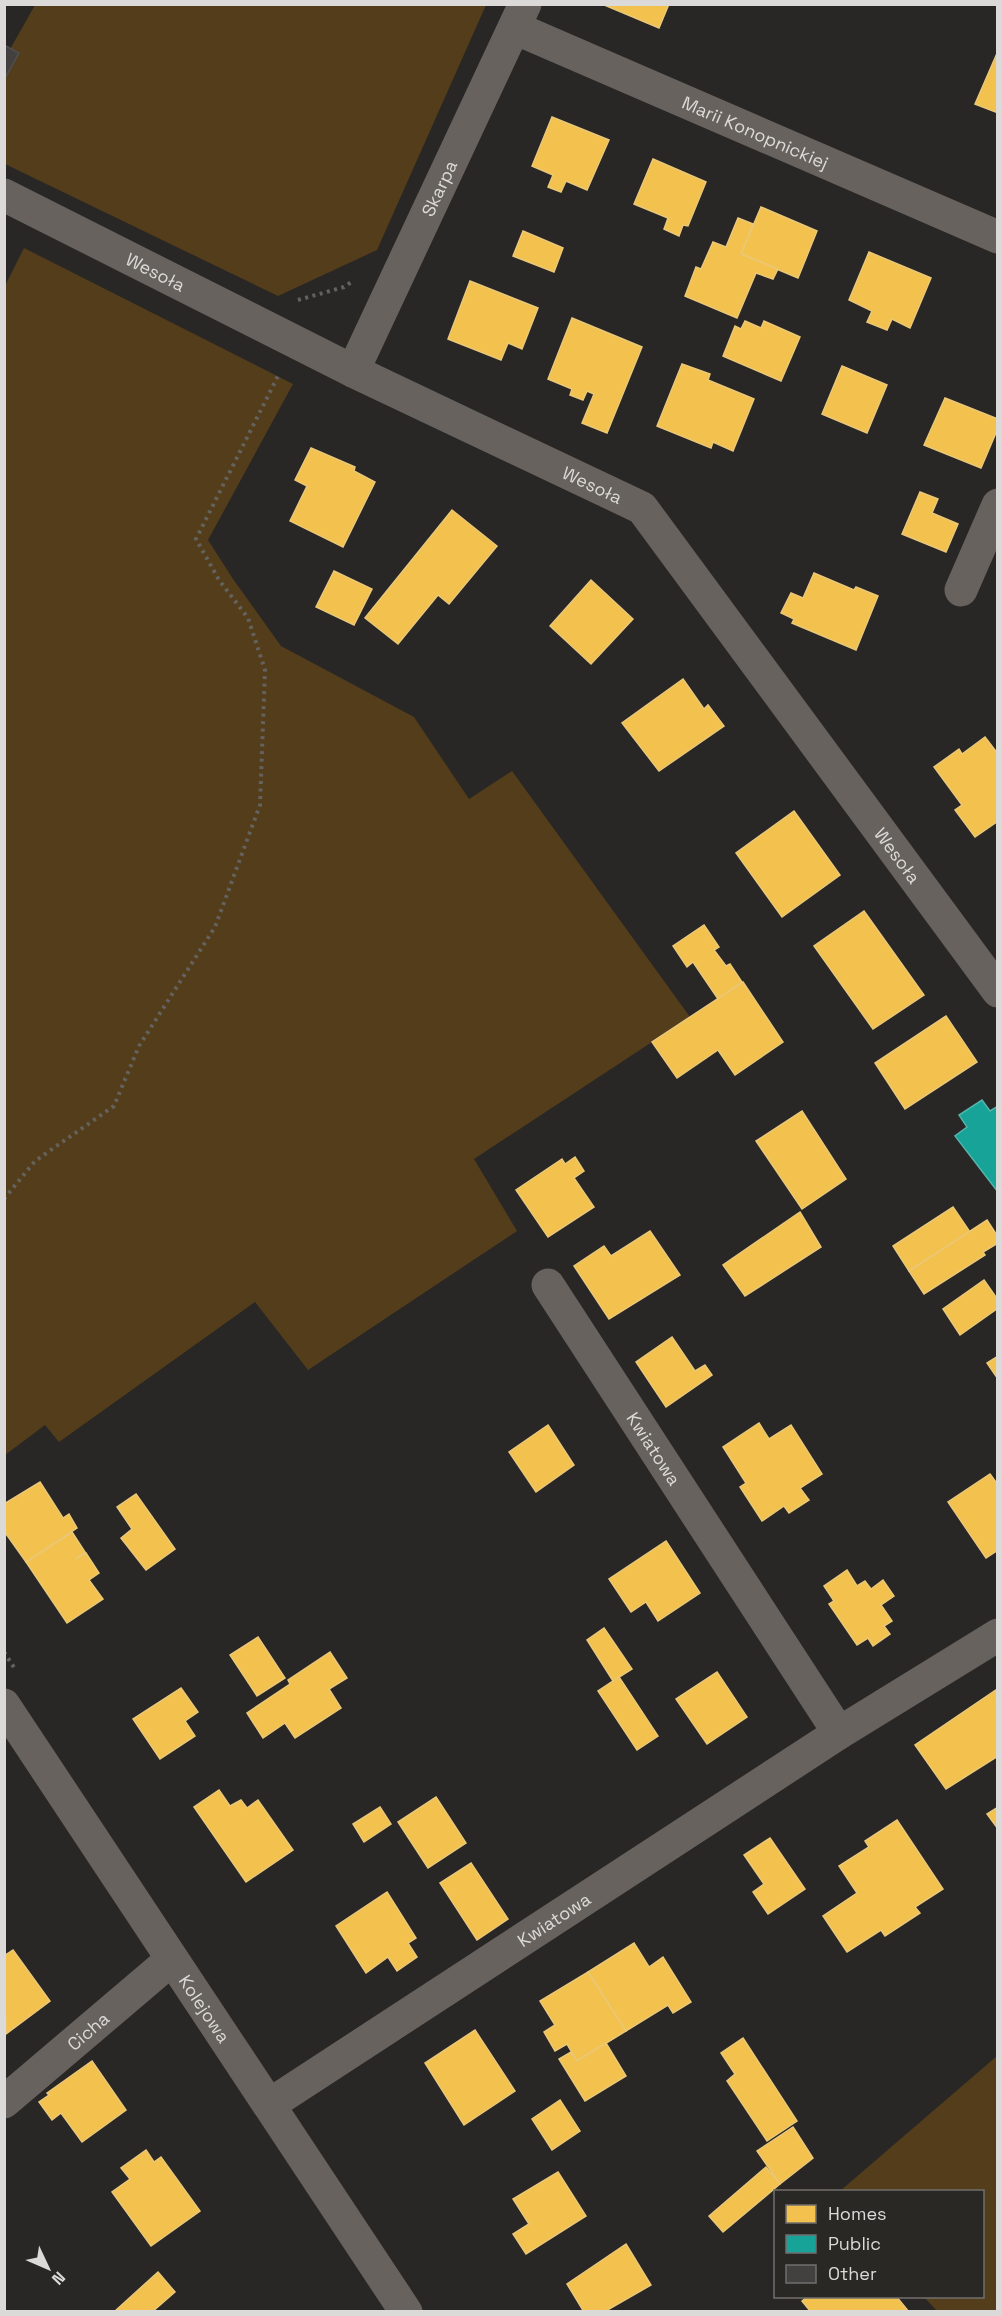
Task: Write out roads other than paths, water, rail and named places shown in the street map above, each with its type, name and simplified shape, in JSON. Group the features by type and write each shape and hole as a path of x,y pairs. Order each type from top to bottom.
{"street":[{"name":"Marii Konopnickiej","path":"520,16 998,237"},
{"name":"Skarpa","path":"353,371 520,16"},
{"name":"Wesoła","path":"4,195 353,371 642,508 998,991"},
{"path":"961,590 998,505"},
{"name":"Kwiatowa","path":"548,1286 839,1733"},
{"name":"Kwiatowa","path":"269,2105 839,1733 998,1635"},
{"name":"Kolejowa","path":"4,1705 406,2312"},
{"name":"Cicha","path":"4,2102 171,1960"}]}
